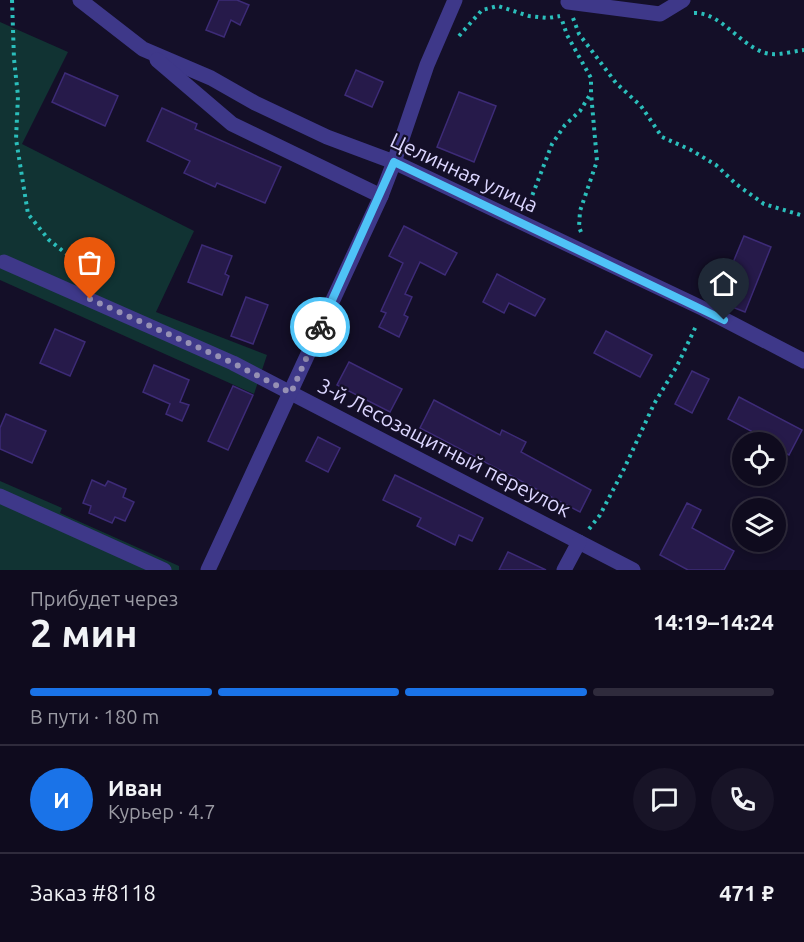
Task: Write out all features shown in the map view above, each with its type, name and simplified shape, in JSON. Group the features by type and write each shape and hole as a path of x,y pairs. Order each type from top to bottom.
{"street":[{"name":"Целинная улица","path":"80,0 144,49 211,78 255,103 327,137 394,162 704,309 804,361"},
{"path":"208,570 381,196 427,65 455,0"},
{"path":"566,6 660,14 686,7"},
{"path":"144,49 232,124 381,196"},
{"name":"3-й Лесозащитный переулок","path":"4,262 223,359 633,570"},
{"path":"0,496 164,570"},
{"path":"564,570 579,542"}],"path":[{"path":"12,0 18,96 16,139 28,214 49,240 83,267 91,283"},
{"path":"456,40 482,10 498,6 529,16 548,18 566,6"},
{"path":"566,6 567,35 591,78 597,161 580,211 579,227 590,256"},
{"path":"566,6 579,34 616,82 642,106 662,137 691,150 716,165 736,184 764,204 804,216"},
{"path":"686,7 725,24 750,45 771,54 804,50"},
{"path":"522,223 552,144 580,111 591,93"},
{"path":"579,542 600,514 704,309"}],"green space":[{"path":"0,22 68,52 22,144 194,231 156,312 267,355 254,394 0,280"},
{"path":"0,481 62,508 60,513 179,566 179,570 0,570"}],"building":[{"path":"219,0 237,0 249,5 240,25 231,20 224,37 206,30"},
{"path":"356,70 383,82 372,107 345,95"},
{"path":"65,73 118,96 105,126 52,102"},
{"path":"459,92 496,106 474,162 437,147"},
{"path":"162,108 197,124 195,129 281,167 265,203 217,183 215,187 184,173 190,161 147,141"},
{"path":"404,226 457,253 445,275 420,262 405,294 412,297 404,315 408,317 399,337 379,327 386,313 381,311 403,263 389,256"},
{"path":"744,236 771,247 745,312 717,301"},
{"path":"202,245 232,256 225,274 229,276 222,295 188,282"},
{"path":"497,274 545,299 535,316 509,303 504,313 483,302"},
{"path":"246,297 268,305 253,344 231,336"},
{"path":"55,329 85,342 70,376 40,363"},
{"path":"606,331 652,355 640,377 594,353"},
{"path":"349,362 402,389 390,412 337,385"},
{"path":"154,365 189,380 180,402 189,405 182,421 166,414 170,404 143,392"},
{"path":"692,371 709,379 692,413 675,404"},
{"path":"233,386 253,395 228,450 208,441"},
{"path":"739,397 802,430 789,455 786,453 786,432 753,432 728,419"},
{"path":"434,400 500,435 502,430 526,442 521,452 591,490 580,512 420,428"},
{"path":"6,414 46,431 32,463 0,449 0,428"},
{"path":"318,437 340,448 328,472 306,461"},
{"path":"395,475 483,518 472,541 459,535 455,545 417,526 421,518 383,500"},
{"path":"92,480 105,486 108,481 126,489 123,497 134,502 125,521 115,517 112,523 89,513 91,506 83,503"},
{"path":"687,503 701,510 692,528 733,552 724,570 688,570 660,555"},
{"path":"508,552 546,570 499,570"}],"way so far":[{"path":"90,299 233,363 291,393 320,327"}],"route":[{"path":"320,327 381,196 394,162 724,320"}]}
